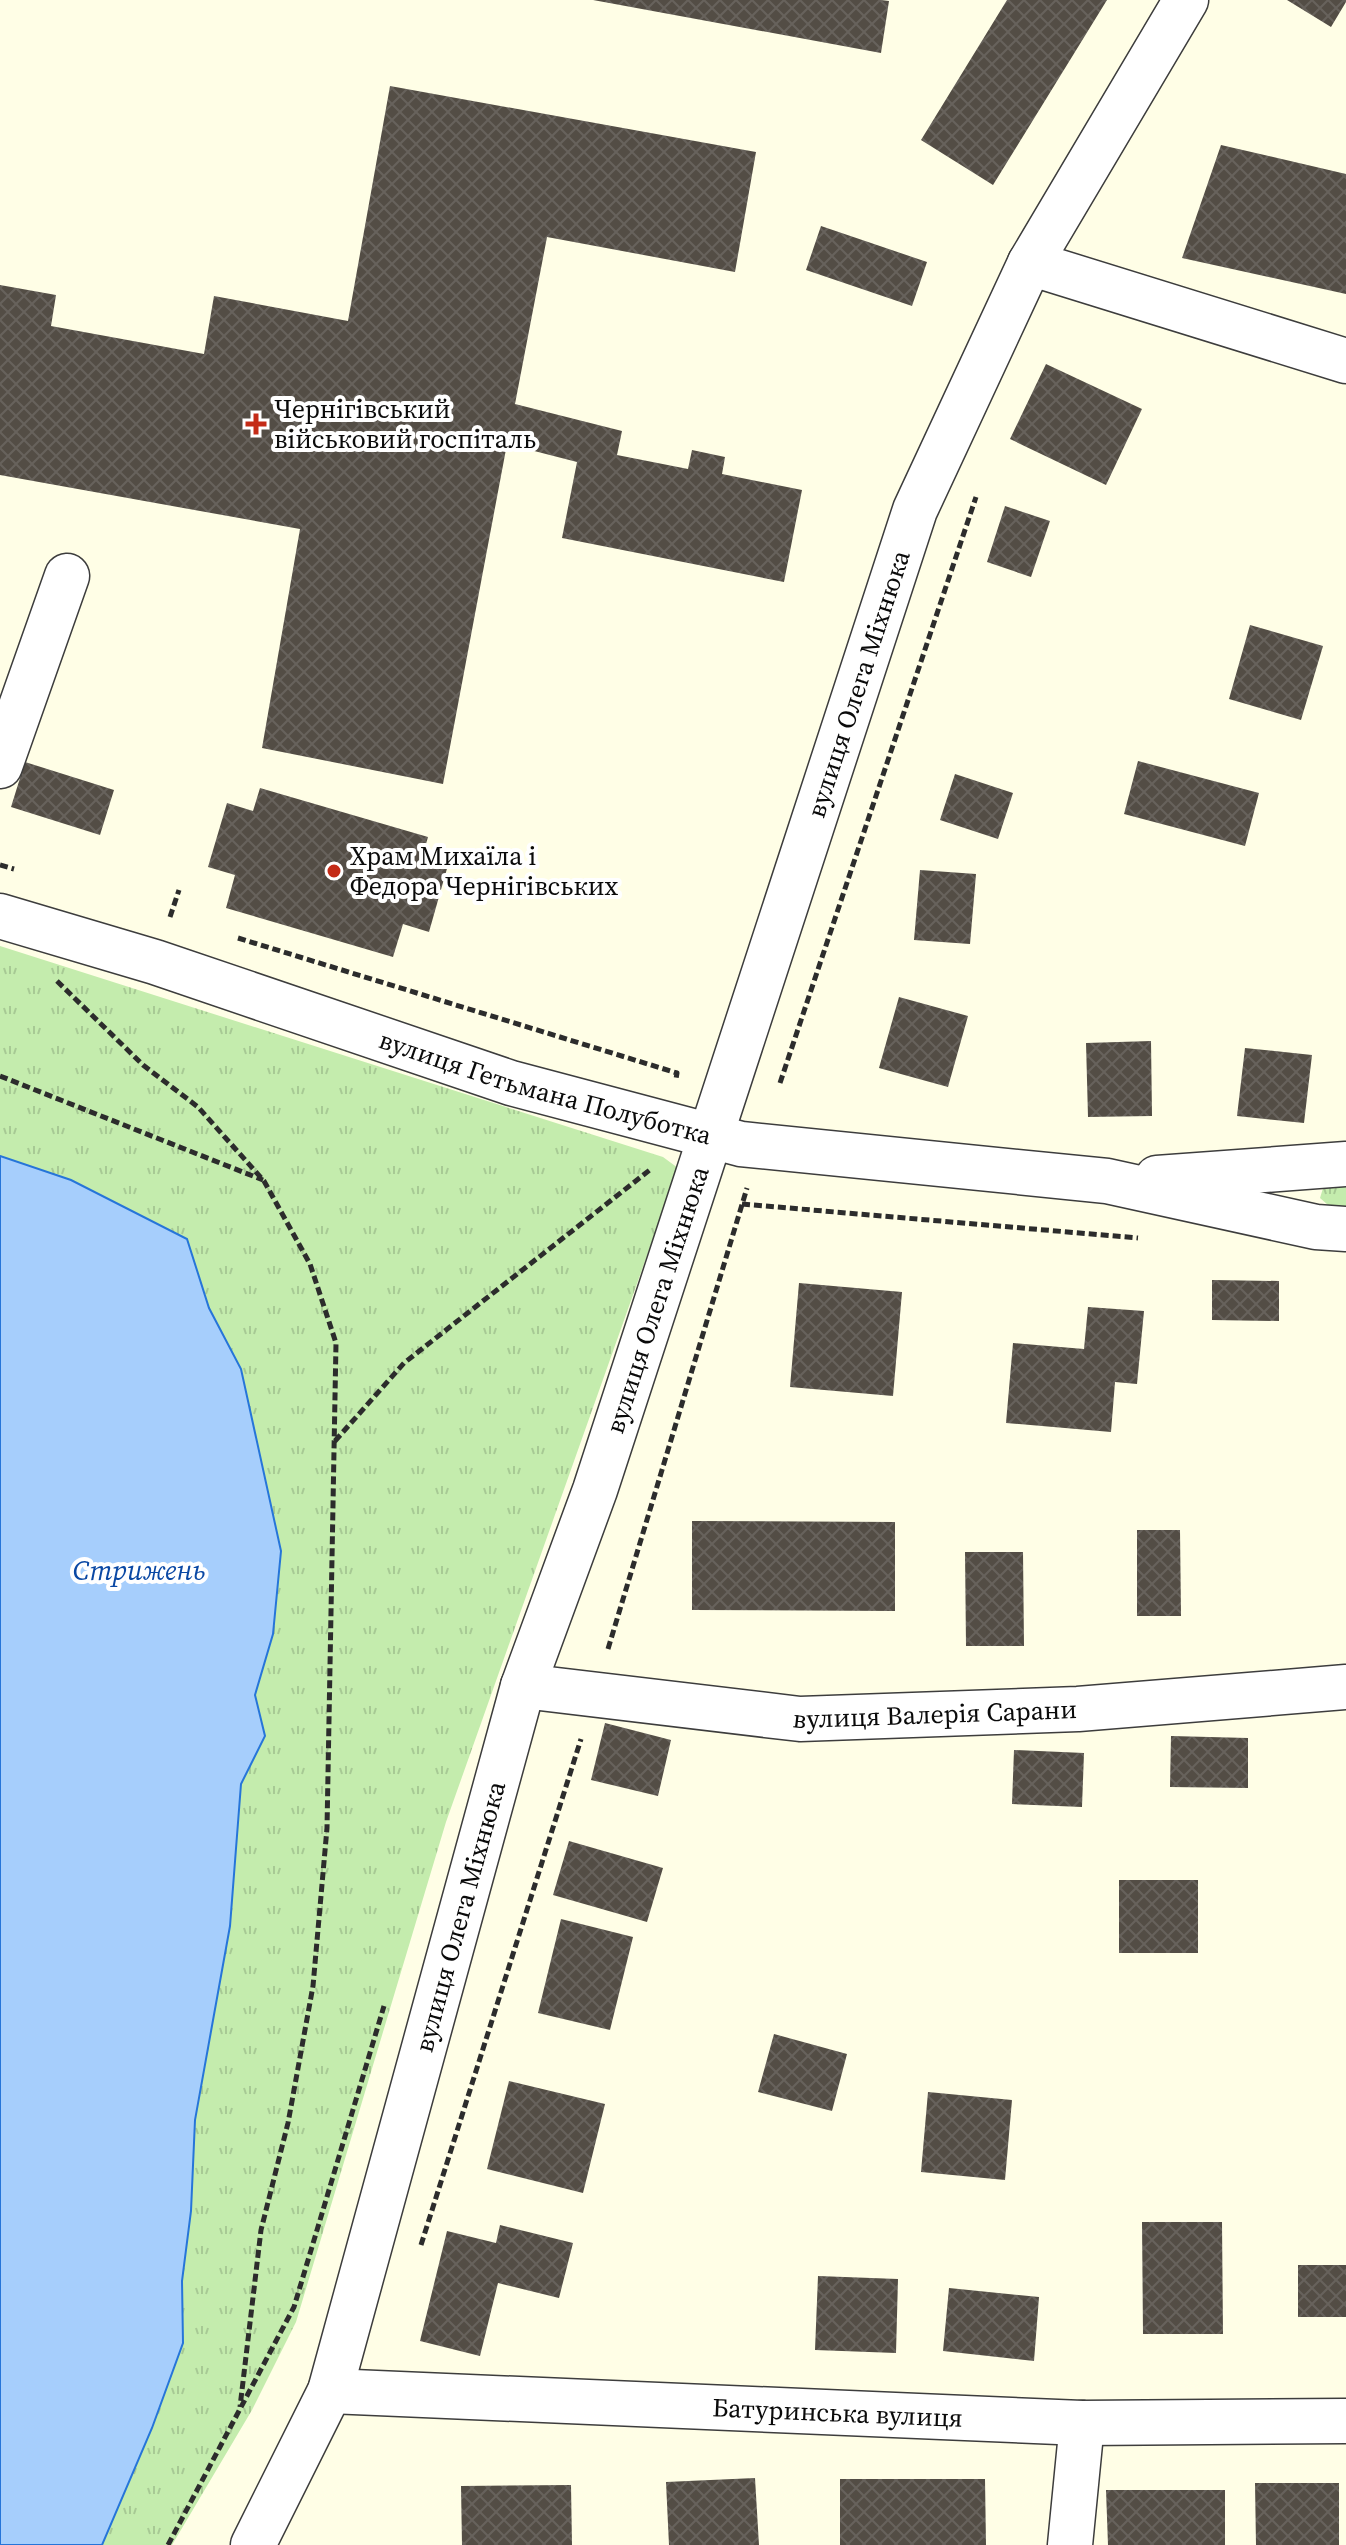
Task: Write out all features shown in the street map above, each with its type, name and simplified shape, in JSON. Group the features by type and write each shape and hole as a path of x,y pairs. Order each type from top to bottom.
{"street":[{"name":"вулиця Олега Міхнюка","path":"253,2545 330,2391 523,1686 600,1476 915,510 1030,263 1186,0"},
{"path":"1030,263 1346,361"},
{"path":"0,766 67,576"},
{"name":"вулиця Гетьмана Полуботка","path":"0,916 155,962 511,1083 711,1136 759,1147 1107,1181 1316,1227 1346,1229"},
{"name":"вулиця Гетьмана Полуботка","path":"1107,1181 1346,1164"},
{"name":"вулиця Валерія Сарани","path":"523,1686 800,1719 1078,1709 1346,1687"},
{"name":"Батуринська вулиця","path":"330,2391 1082,2423 1346,2421"},
{"path":"1070,2545 1082,2423"}],"path":[{"path":"775,1098 979,488"},
{"path":"170,917 179,890"},
{"path":"69,982 54,977 143,1065 198,1107 264,1181 310,1264 336,1343 327,1828 313,1986 288,2123 261,2230 239,2414"},
{"path":"0,1076 264,1181"},
{"path":"335,1442 404,1363 658,1164 643,1159"},
{"path":"417,2256 595,1694 742,1204 1140,1238"},
{"path":"168,2545 294,2307 385,2004"}],"green space":[{"path":"0,946 663,1157 678,1168 446,1822 296,2322 252,2410 172,2545 102,2545 152,2428 183,2343 182,2281 191,2211 195,2120 230,1926 241,1784 265,1736 255,1695 273,1634 241,1369 209,1308 187,1239 71,1180 0,1156"},
{"path":"1346,1180 1346,1212 1336,1212 1320,1198 1324,1185"}],"water":[{"name":"Стрижень","path":"0,1156 71,1180 187,1239 209,1308 241,1369 281,1551 273,1634 255,1695 265,1736 241,1784 230,1926 195,2120 191,2211 182,2281 183,2343 152,2428 102,2545 0,2545"}],"building":[{"path":"593,0 881,0 889,1 881,53"},
{"path":"1007,0 1107,0 993,185 921,140"},
{"path":"1287,0 1346,0 1346,2 1331,27"},
{"name":"Чернігівський військовий госпіталь","path":"390,86 756,152 735,272 547,237 515,404 622,431 617,455 688,469 692,450 725,457 722,474 802,490 784,582 562,538 577,462 507,444 443,784 262,748 300,529 0,475 0,285 56,295 51,326 204,354 214,296 348,321"},
{"path":"1221,145 1346,174 1346,294 1182,258"},
{"path":"821,226 927,262 912,306 806,270"},
{"path":"1046,364 1142,409 1106,485 1010,439"},
{"path":"1005,506 1050,521 1031,577 987,562"},
{"path":"1250,625 1323,646 1301,720 1229,699"},
{"path":"1138,761 1259,793 1245,846 1124,814"},
{"path":"25,762 114,790 100,835 11,807"},
{"path":"955,774 1013,793 998,839 940,820"},
{"name":"Храм Михаїла і Федора Чернігівських","path":"260,788 428,837 422,858 448,865 429,932 403,924 393,957 226,908 235,875 208,867 227,803 253,811"},
{"path":"920,870 976,874 970,944 914,940"},
{"path":"899,997 968,1016 948,1087 879,1068"},
{"path":"1151,1041 1152,1116 1088,1117 1086,1043"},
{"path":"1245,1048 1312,1055 1304,1123 1237,1116"},
{"path":"1212,1280 1279,1281 1279,1321 1212,1320"},
{"path":"799,1283 902,1292 893,1396 790,1387"},
{"path":"1088,1307 1144,1311 1137,1384 1115,1382 1111,1432 1006,1423 1013,1343 1084,1349"},
{"path":"692,1521 895,1522 895,1611 692,1610"},
{"path":"1137,1530 1180,1530 1181,1616 1137,1616"},
{"path":"965,1552 1023,1552 1024,1646 966,1646"},
{"path":"605,1723 671,1740 658,1796 591,1780"},
{"path":"1171,1736 1248,1738 1248,1788 1170,1787"},
{"path":"1014,1750 1084,1753 1082,1807 1012,1804"},
{"path":"569,1841 663,1868 647,1922 553,1895"},
{"path":"1119,1880 1198,1880 1198,1953 1119,1953"},
{"path":"561,1919 633,1937 610,2030 538,2013"},
{"path":"774,2034 847,2054 832,2111 758,2092"},
{"path":"509,2081 605,2104 583,2193 487,2169"},
{"path":"928,2092 1012,2100 1005,2180 921,2172"},
{"path":"1142,2222 1222,2222 1223,2334 1143,2334"},
{"path":"500,2225 573,2243 559,2298 498,2283 480,2356 420,2341 447,2231 496,2243"},
{"path":"1298,2265 1346,2265 1346,2317 1298,2317"},
{"path":"818,2276 898,2279 896,2353 815,2350"},
{"path":"949,2288 1039,2297 1034,2361 943,2351"},
{"path":"755,2478 759,2545 669,2545 666,2482"},
{"path":"840,2479 985,2479 986,2545 840,2545"},
{"path":"1255,2483 1339,2483 1339,2545 1256,2545"},
{"path":"571,2485 572,2545 462,2545 461,2486"},
{"path":"1106,2490 1225,2490 1225,2545 1108,2545"}],"place":[{"name":"Чернігівський військовий госпіталь","path":"256,424"},
{"name":"Храм Михаїла і Федора Чернігівських","path":"334,871"}]}
